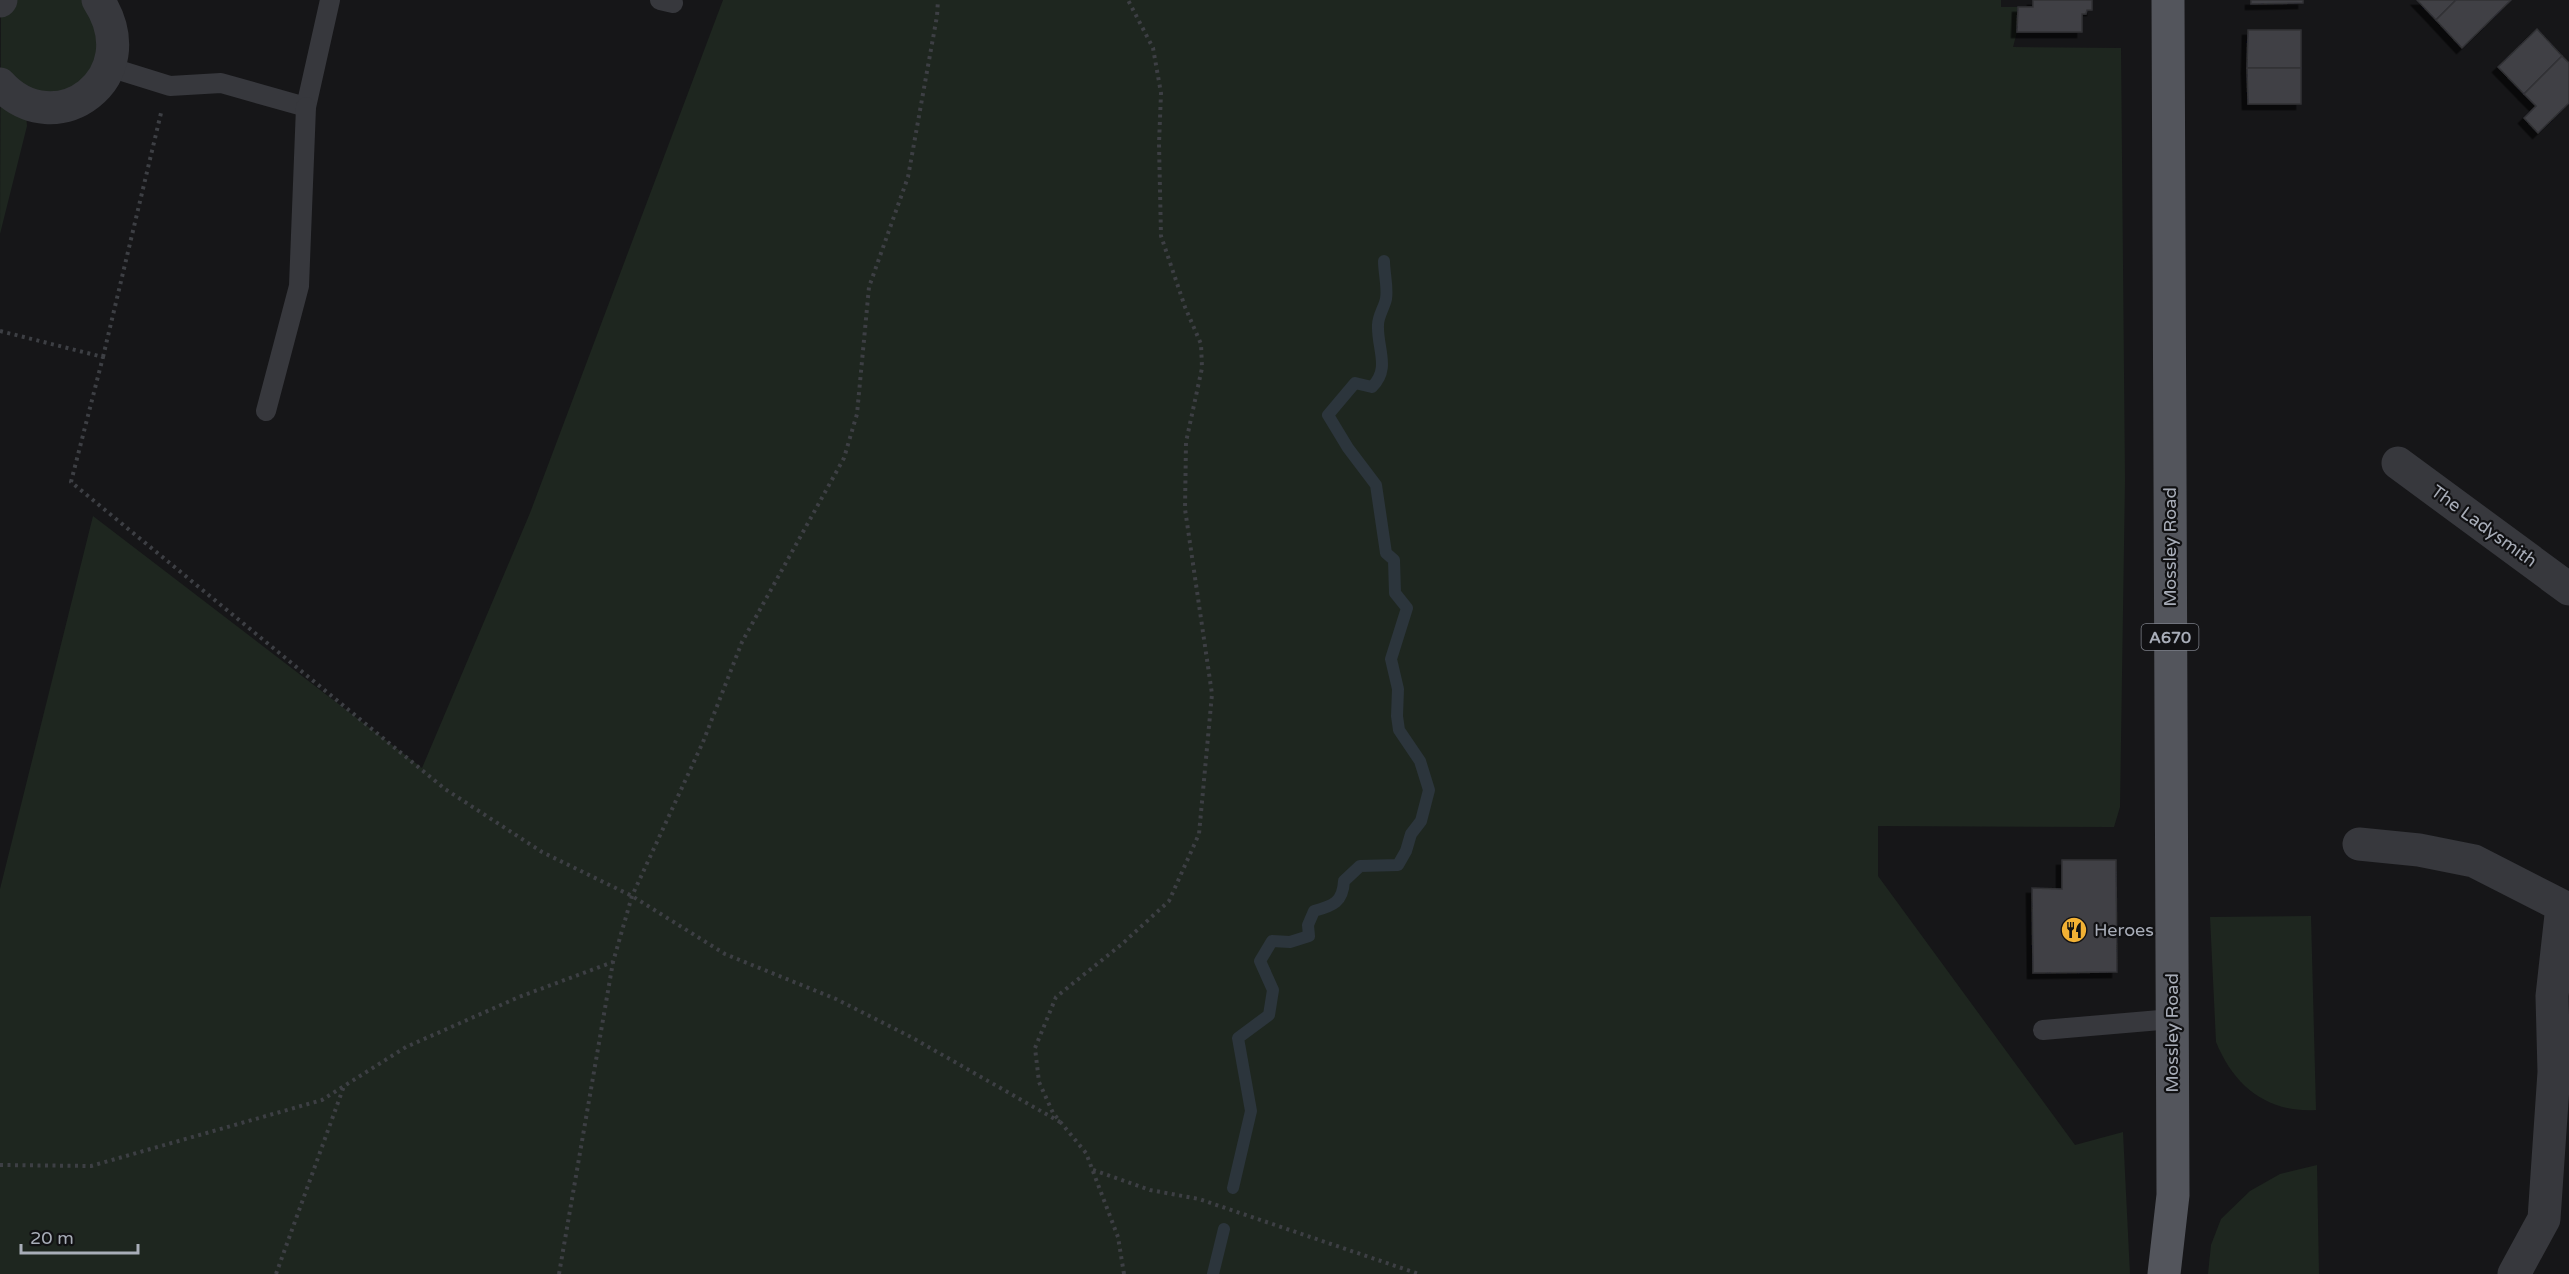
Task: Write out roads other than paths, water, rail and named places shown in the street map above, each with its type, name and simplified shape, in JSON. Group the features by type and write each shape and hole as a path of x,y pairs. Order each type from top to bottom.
{"main road":[{"name":"Mossley Road","path":"2164,1274 2172,1195 2168,0"}],"street":[{"path":"0,84 8,93 25,103 45,107 65,106 84,98 99,85 109,68 114,50 113,33 108,16 98,0"},
{"name":"The Ladysmith","path":"2398,463 2569,589"},
{"path":"2359,844 2418,850 2474,861 2566,900 2552,996 2562,1071 2544,1219 2514,1274"}],"lane":[{"path":"266,411 299,286 306,107 330,0"},
{"path":"109,68 170,86 221,83 306,107"},
{"path":"2043,1030 2172,1019"}],"waterway":[{"path":"1233,1188 1251,1111 1238,1038 1269,1015 1273,990 1260,961 1272,941 1290,942 1309,936 1308,925 1314,911 1336,902 1342,894 1344,881 1360,866 1398,865 1406,851 1411,834 1421,821 1429,790 1420,761 1399,730 1398,689 1391,659 1407,608 1395,593 1394,560 1386,553 1376,485 1348,448 1328,415 1355,383 1372,387 1381,373 1382,358 1378,325 1386,294 1384,261"},
{"path":"1213,1274 1224,1229"}],"place":[{"name":"Heroes","path":"2074,930"}]}
